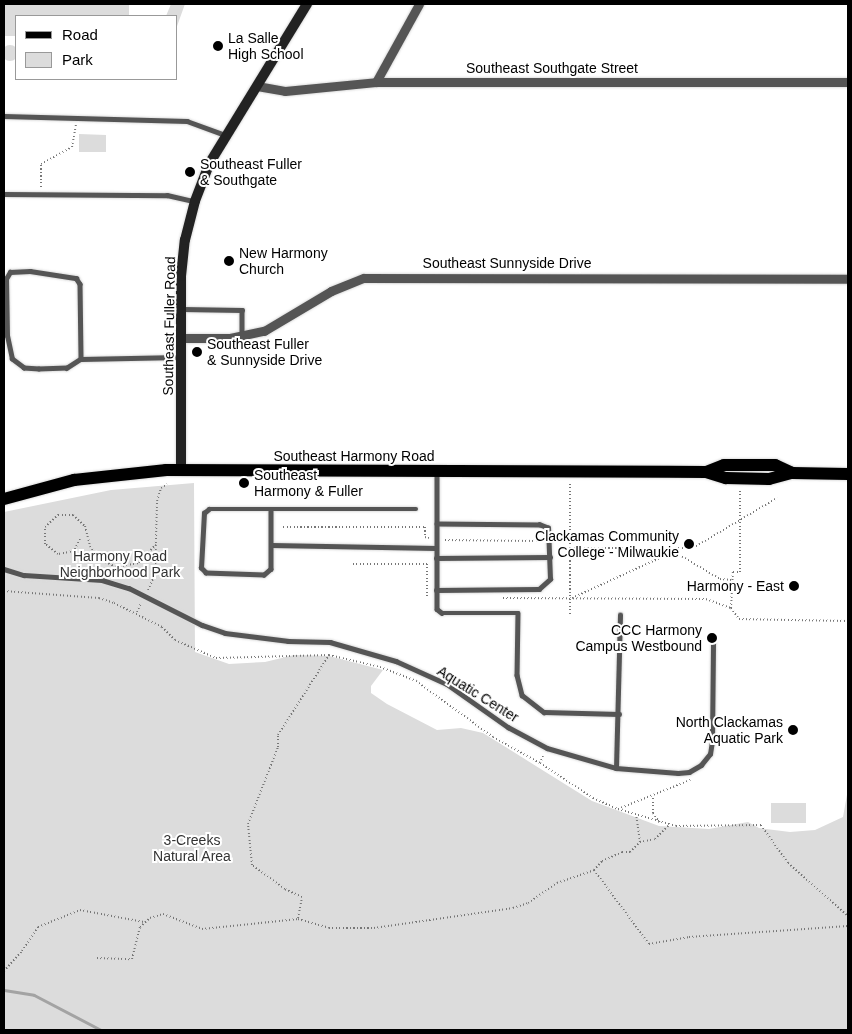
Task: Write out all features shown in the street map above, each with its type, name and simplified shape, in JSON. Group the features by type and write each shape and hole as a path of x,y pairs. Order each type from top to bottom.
{"main road":[{"name":"Southeast Harmony Road","path":"4,499 92,477 181,471 706,472 724,465 775,465 792,473 848,474"}],"street":[{"name":"Southeast Fuller Road","path":"181,471 182,259 195,201 206,173 227,136 307,4"},
{"path":"376,82 419,4"},
{"name":"Southeast Southgate Street","path":"257,86 285,91 376,82 848,82"},
{"name":"Southeast Sunnyside Drive","path":"181,338 242,337 264,331 331,291 364,278 848,279"}],"lane":[{"path":"4,116 187,121 227,136"},
{"path":"4,194 167,195 195,201"},
{"path":"81,359 80,284 76,278 30,271 10,272 6,279 7,336 12,359 24,368 67,368 81,359 181,357"},
{"path":"181,309 242,310 242,337"},
{"path":"438,471 437,609 442,613 518,613 517,684 530,703 554,714 619,714"},
{"path":"271,510 271,569 264,575 206,573 201,568 204,513 210,509 416,509"},
{"path":"436,590 539,589 550,579 548,528 540,524 437,524"},
{"path":"271,545 436,548"},
{"path":"436,558 550,557"},
{"name":"Aquatic Center","path":"4,568 24,575 102,580 145,596 202,625 225,633 279,641 330,642 396,661 447,684 508,727 547,748 616,768 689,772"},
{"path":"616,768 619,714 620,615"},
{"path":"689,772 706,760 712,741 713,639"}],"path":[{"path":"40,195 41,164 72,147 76,119"},
{"path":"570,471 570,614"},
{"path":"137,612 155,574 157,501 167,484"},
{"path":"731,608 733,572 740,572 740,485"},
{"path":"570,548 693,548 777,498"},
{"path":"80,539 74,551 58,554 45,544 45,526 58,515 73,515 85,526 90,546 99,559 116,567 140,563 156,544"},
{"path":"283,526 425,527 425,537 429,538"},
{"path":"444,540 542,541"},
{"path":"556,541 570,541"},
{"path":"673,552 720,580 733,580"},
{"path":"570,599 673,552"},
{"path":"425,558 427,597"},
{"path":"353,564 425,564"},
{"path":"4,591 98,598 137,612 162,627 175,640 216,658 328,655 354,659 416,681 500,741 593,798 618,809 669,825 761,825 788,863 848,916"},
{"path":"493,598 706,599 731,608 740,619 848,621"},
{"path":"298,919 302,897 285,889 252,865 248,824 278,747 278,735 328,655"},
{"path":"540,764 547,748"},
{"path":"618,809 654,797 690,781 689,772"},
{"path":"654,797 653,813 660,823"},
{"path":"636,815 640,842"},
{"path":"4,971 22,951 38,926 80,910 144,922 163,914 202,929 221,929 298,919 329,928 374,928 437,917 485,913 528,903 557,883 594,870 602,860 622,852 630,852 640,842 655,839 669,825"},
{"path":"594,870 649,944 689,937 848,926"},
{"path":"97,958 132,959 144,922"}],"green space":[{"path":"4,4 129,4 129,15 15,15 15,36 4,36"},
{"path":"171,4 185,4 178,23 178,15 166,15"},
{"path":"7,46 15,48 15,58 10,61 2,53"},
{"path":"79,134 106,135 106,152 79,152"},
{"name":"3-Creeks Natural Area","path":"194,483 195,652 229,664 265,662 294,655 329,656 383,670 371,686 371,693 387,704 437,730 461,728 483,733 592,801 659,826 709,829 748,822 759,828 790,832 815,830 843,817 848,789 848,1030 4,1030 4,512 111,490"},
{"path":"771,803 806,803 806,823 771,823"}],"waterway":[{"path":"4,990 34,995 101,1030"}],"place":[{"name":"La Salle High School","path":"218,46"},
{"name":"Southeast Fuller & Southgate","path":"190,172"},
{"name":"New Harmony Church","path":"229,261"},
{"name":"Southeast Fuller & Sunnyside Drive","path":"197,352"},
{"name":"Southeast Harmony & Fuller","path":"244,483"},
{"name":"Clackamas Community College - Milwaukie","path":"689,544"},
{"name":"Harmony - East","path":"794,586"},
{"name":"CCC Harmony Campus Westbound","path":"712,638"},
{"name":"North Clackamas Aquatic Park","path":"793,730"}],"park label":[{"name":"Harmony Road Neighborhood Park","path":"120,564"}]}
